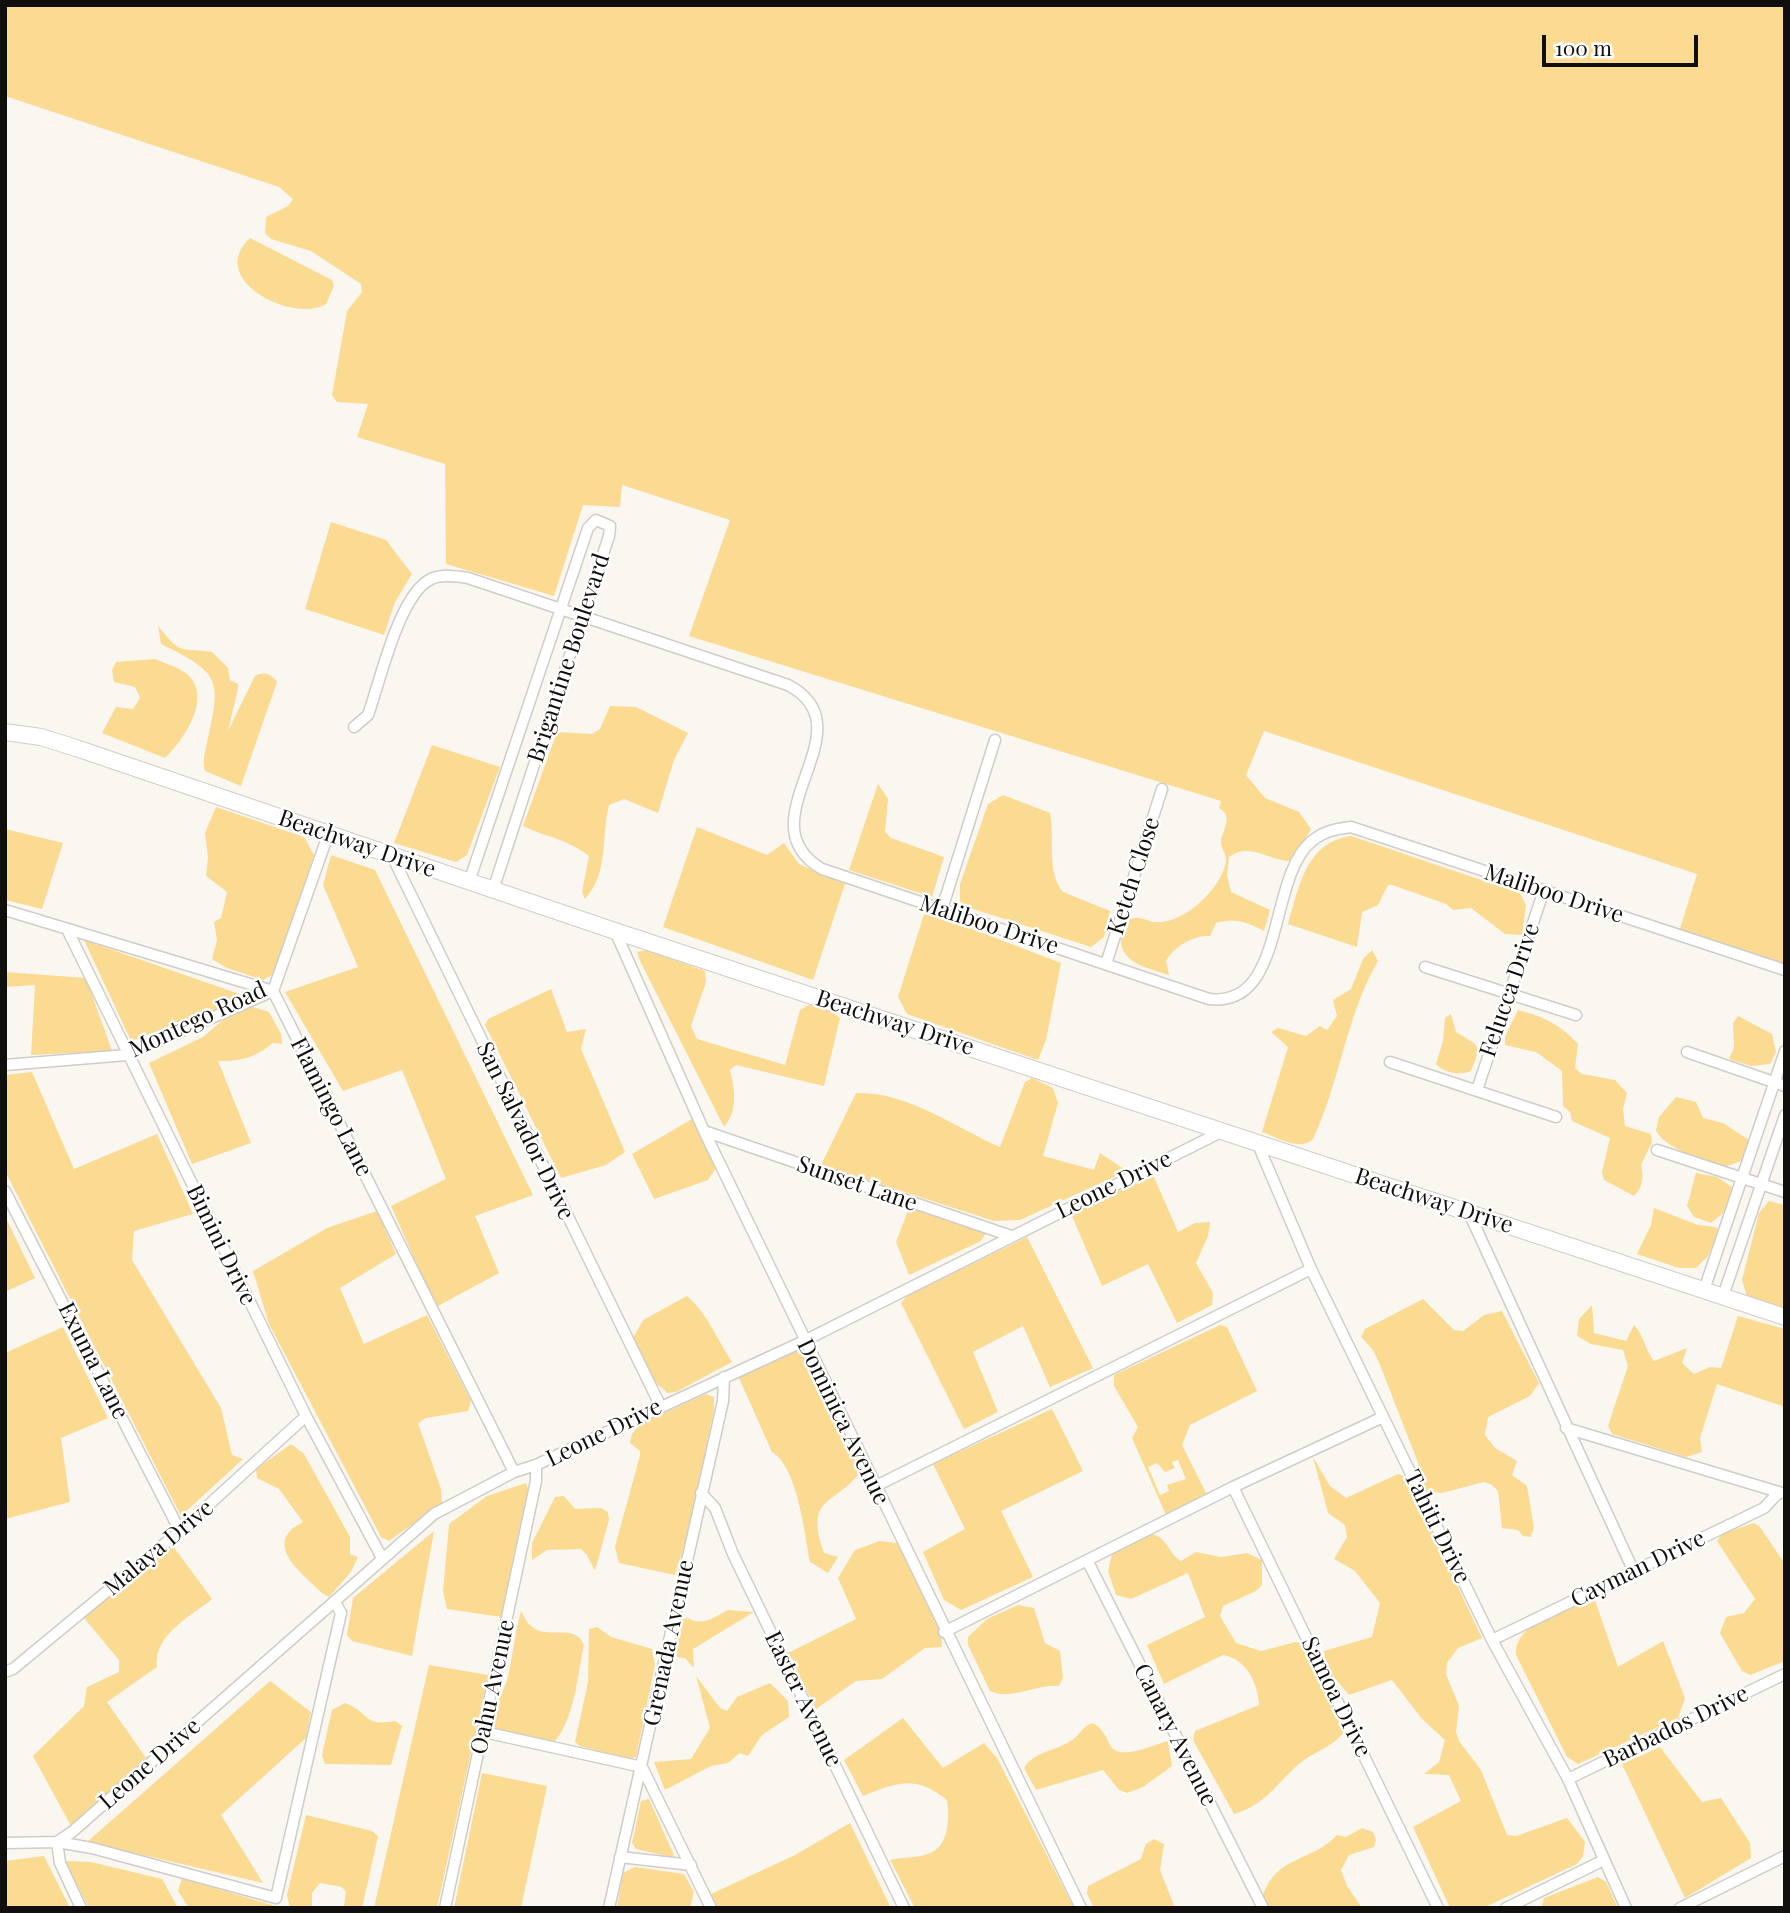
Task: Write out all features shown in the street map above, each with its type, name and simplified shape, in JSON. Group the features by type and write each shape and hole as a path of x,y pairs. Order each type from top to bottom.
{"street":[{"name":"Brigantine Boulevard","path":"469,882 588,528 596,520 610,526 609,536 493,890"},
{"name":"Maliboo Drive","path":"354,727 368,715 405,608 420,586 432,579 450,575 468,578 788,685 805,694 818,720 816,745 794,812 792,827 803,855 822,869 1209,999 1223,1000 1238,996 1250,987 1264,963 1294,868 1309,843 1329,830 1351,827 1785,970"},
{"name":"Beachway Drive","path":"5,732 64,744 615,931 1785,1317"},
{"path":"942,909 995,740"},
{"name":"Ketch Close","path":"1107,964 1162,789"},
{"name":"Montego Road","path":"5,1065 127,1055 273,991 328,835"},
{"name":"San Salvador Drive","path":"392,856 660,1405"},
{"name":"Felucca Drive","path":"1477,1090 1544,890"},
{"path":"5,910 273,991"},
{"name":"Bimini Drive","path":"67,929 306,1416 382,1558"},
{"name":"Dominica Avenue","path":"615,931 704,1131 804,1341 1081,1908"},
{"path":"1425,967 1576,1015"},
{"name":"Flamingo Lane","path":"273,991 514,1472"},
{"path":"1704,1290 1742,1178 1779,1085 1785,1051"},
{"path":"1687,1052 1779,1085"},
{"path":"1390,1062 1556,1117"},
{"path":"1723,1296 1785,1115"},
{"name":"Sunset Lane","path":"704,1131 1011,1236"},
{"name":"Leone Drive","path":"57,1842 72,1832 434,1514 514,1472 536,1465 660,1405 804,1341 1223,1131"},
{"name":"Tahiti Drive","path":"1257,1142 1311,1269 1492,1640 1568,1779 1626,1908"},
{"path":"1657,1150 1785,1192"},
{"name":"Exuma Lane","path":"5,1191 180,1531"},
{"path":"1469,1213 1634,1572"},
{"path":"874,1486 1311,1269"},
{"name":"Grenada Avenue","path":"609,1908 723,1401 724,1377"},
{"name":"Malaya Drive","path":"5,1671 180,1531 306,1416"},
{"path":"944,1632 1233,1487 1383,1417"},
{"name":"Cayman Drive","path":"1566,1428 1782,1493"},
{"name":"Oahu Avenue","path":"444,1908 484,1732 536,1481 536,1465"},
{"name":"Samoa Drive","path":"1233,1487 1438,1908"},
{"name":"Easter Avenue","path":"701,1493 715,1508 739,1566 904,1908"},
{"name":"Cayman Drive","path":"1492,1640 1764,1508 1782,1493"},
{"name":"Canary Avenue","path":"1088,1562 1263,1908"},
{"path":"5,1843 57,1842 92,1847 279,1903 341,1613 335,1602"},
{"name":"Barbados Drive","path":"1568,1779 1785,1674"},
{"path":"484,1732 642,1767 711,1908"},
{"path":"57,1842 60,1863 81,1908"},
{"path":"1680,1908 1785,1856"},
{"path":"620,1857 691,1865"},
{"path":"1506,1908 1604,1860"}],"shaded area":[{"path":"5,5 1785,5 1785,972 1678,935 1697,874 1264,731 1246,775 1265,798 1299,812 1311,829 1293,861 1253,851 1229,857 1227,875 1231,892 1270,910 1264,931 1240,921 1222,921 1216,923 1210,936 1191,940 1174,951 1166,961 1169,975 1138,964 1126,955 1122,948 1121,935 1126,923 1134,918 1164,922 1188,912 1209,894 1223,872 1226,858 1221,841 1227,819 1219,808 1221,801 689,636 730,520 622,485 620,507 583,505 554,596 446,564 445,464 357,437 368,404 337,402 332,395 347,311 362,292 361,284 311,251 271,239 265,233 266,217 288,206 293,199 279,187 5,96"},
{"path":"250,238 332,280 334,286 326,304 312,309 294,308 276,303 246,283 238,269 239,254"},
{"path":"331,522 386,540 412,574 395,602 384,635 305,609"},
{"path":"158,626 177,646 212,652 228,668 230,680 238,684 238,689 228,731 255,676 267,674 277,682 241,786 205,771 204,757 214,705 212,681 196,663 161,644"},
{"path":"155,659 186,673 195,686 197,697 192,720 179,742 165,758 102,733 116,707 133,709 140,698 135,687 114,682 112,670 116,662"},
{"path":"610,706 636,707 688,733 674,760 658,813 624,799 609,805 598,878 585,899 582,892 589,856 564,842 523,826 557,732 592,734 600,729"},
{"path":"432,745 500,767 467,855 456,862 394,843"},
{"path":"878,784 888,799 885,832 891,838 944,857 932,897 849,870"},
{"path":"1003,795 1050,813 1054,874 1058,884 1063,892 1110,911 1104,937 1091,947 967,907 960,901 960,884 988,804"},
{"path":"216,807 304,837 314,855 274,974 263,980 227,968 212,959 217,940 214,922 221,918 227,892 206,876 208,857 205,833"},
{"path":"697,827 767,855 784,843 799,864 845,884 813,980 663,927"},
{"path":"5,829 63,843 42,909 5,900"},
{"path":"1351,836 1520,893 1526,905 1522,935 1505,934 1471,908 1453,910 1446,904 1392,885 1388,885 1378,905 1362,912 1357,947 1288,924 1301,881 1314,857 1336,840"},
{"path":"331,855 375,870 533,1195 475,1216 499,1273 436,1307 391,1206 446,1179 402,1070 343,1091 285,992 358,967 323,885"},
{"path":"925,911 1061,963 1046,1040 1038,1060 907,1014 898,997"},
{"path":"84,940 248,997 131,1041"},
{"path":"647,950 705,971 706,982 691,1026 697,1039 785,1065 800,1010 809,1005 831,1011 840,1018 824,1086 736,1065 730,1070 734,1093 732,1114 724,1127 640,961 637,952"},
{"path":"1372,950 1378,961 1358,1004 1330,1095 1313,1139 1308,1143 1295,1144 1262,1132 1288,1047 1271,1032 1278,1028 1306,1036 1320,1026 1327,1030 1337,1016 1333,1000 1351,989 1363,959"},
{"path":"5,972 86,978 112,1051 31,1055 35,985 5,987"},
{"path":"551,989 567,1032 586,1029 581,1049 625,1152 606,1165 561,1178 485,1025 488,1019"},
{"path":"253,1007 269,1012 281,1034 282,1044 273,1043 254,1055 241,1059 218,1061 251,1143 192,1164 149,1063 203,1037 236,1009"},
{"path":"1518,1010 1551,1022 1572,1037 1578,1044 1575,1068 1582,1074 1615,1080 1627,1093 1623,1109 1625,1126 1651,1134 1652,1142 1641,1165 1641,1185 1634,1196 1604,1180 1602,1172 1610,1138 1572,1121 1570,1112 1563,1106 1562,1071 1536,1052 1505,1045 1505,1036"},
{"path":"1451,1014 1456,1032 1474,1043 1479,1050 1471,1071 1466,1073 1452,1073 1436,1064 1443,1041 1445,1018"},
{"path":"1738,1016 1772,1034 1776,1052 1770,1064 1751,1066 1729,1059 1734,1048 1733,1023"},
{"path":"32,1072 74,1169 157,1134 193,1214 134,1231 132,1260 221,1408 232,1455 243,1459 181,1516 5,1171 5,1075"},
{"path":"1032,1078 1053,1088 1058,1103 1043,1156 1094,1170 1100,1153 1127,1171 1020,1220 994,1221 821,1165 856,1093 875,1094 912,1104 1000,1147 1025,1082"},
{"path":"1676,1097 1696,1102 1703,1118 1723,1123 1749,1140 1746,1159 1726,1166 1717,1165 1675,1148 1659,1136 1656,1130 1659,1117"},
{"path":"692,1119 716,1168 708,1180 654,1199 632,1154"},
{"path":"1150,1168 1178,1232 1195,1223 1210,1222 1208,1236 1196,1263 1213,1293 1212,1305 1177,1323 1148,1264 1102,1286 1071,1214"},
{"path":"1696,1173 1717,1177 1732,1187 1728,1209 1711,1223 1694,1217 1687,1206"},
{"path":"1769,1201 1785,1205 1783,1310 1747,1297 1742,1280 1759,1213"},
{"path":"909,1208 987,1231 981,1241 909,1275 896,1242"},
{"path":"1654,1208 1698,1225 1716,1227 1719,1231 1708,1256 1696,1268 1679,1268 1637,1254 1651,1225"},
{"path":"377,1211 396,1254 340,1288 364,1344 427,1315 471,1401 468,1411 426,1418 418,1423 441,1489 442,1503 389,1541 381,1537 269,1324 253,1271 327,1228"},
{"path":"5,1216 35,1278 5,1292"},
{"path":"1027,1237 1093,1368 1050,1387 1023,1326 973,1352 998,1412 964,1429 901,1303 907,1296"},
{"path":"687,1296 706,1318 732,1362 676,1392 668,1393 654,1382 633,1338 643,1320"},
{"path":"1423,1299 1454,1330 1463,1331 1484,1315 1502,1311 1539,1383 1530,1396 1488,1417 1485,1435 1495,1448 1517,1461 1512,1475 1527,1486 1534,1528 1531,1537 1523,1536 1518,1530 1502,1528 1498,1491 1492,1485 1484,1482 1442,1493 1425,1491 1422,1473 1380,1365 1373,1350 1361,1337 1365,1329"},
{"path":"1592,1305 1594,1333 1626,1341 1634,1325 1654,1361 1687,1348 1682,1363 1694,1374 1710,1367 1721,1368 1738,1316 1785,1329 1785,1407 1717,1384 1700,1438 1702,1452 1686,1457 1612,1434 1608,1426 1628,1366 1623,1350 1591,1344 1577,1336 1579,1319"},
{"path":"1220,1325 1227,1327 1257,1391 1190,1425 1182,1445 1207,1495 1166,1515 1132,1438 1138,1427 1114,1386 1114,1375","holes":["1178,1460 1186,1479 1167,1485 1169,1491 1160,1495 1148,1467 1157,1463 1165,1472 1175,1468 1172,1462"]},
{"path":"63,1327 108,1418 61,1438 70,1502 5,1519 5,1353"},
{"path":"793,1350 803,1354 861,1471 825,1503 820,1511 819,1534 824,1553 838,1557 828,1573 810,1562 794,1486 781,1460 772,1452 739,1378"},
{"path":"706,1394 714,1397 714,1410 688,1533 675,1575 619,1563 615,1547 640,1455 640,1451 630,1443 632,1434 640,1424"},
{"path":"1052,1409 1083,1471 1001,1511 1033,1577 961,1610 944,1600 923,1552 965,1529 933,1464"},
{"path":"291,1444 304,1454 350,1537 350,1554 358,1557 351,1572 329,1597 301,1573 285,1548 285,1539 290,1531 303,1522 279,1489 257,1478 256,1469"},
{"path":"1313,1457 1330,1486 1346,1498 1398,1474 1406,1477 1482,1638 1458,1648 1447,1663 1446,1674 1459,1706 1456,1732 1459,1741 1481,1770 1507,1835 1516,1836 1567,1818 1585,1842 1583,1856 1577,1864 1483,1908 1450,1908 1413,1827 1461,1801 1449,1775 1424,1774 1439,1762 1445,1740 1422,1719 1392,1680 1349,1695 1327,1669 1324,1651 1372,1637 1380,1603 1355,1571 1334,1559 1347,1537 1345,1525 1328,1513"},
{"path":"526,1483 528,1489 501,1617 447,1609 443,1592 449,1524 487,1496"},
{"path":"564,1496 575,1509 601,1508 608,1512 609,1520 595,1571 581,1549 547,1550 532,1560 532,1543 555,1497"},
{"path":"1754,1523 1760,1527 1785,1564 1785,1661 1750,1675 1742,1671 1720,1633 1726,1617 1744,1613 1755,1599 1717,1541 1722,1534"},
{"path":"434,1531 412,1656 352,1641 347,1635 353,1598"},
{"path":"1152,1534 1165,1542 1181,1561 1196,1552 1221,1557 1247,1553 1262,1560 1262,1585 1256,1591 1223,1606 1220,1616 1236,1643 1261,1651 1296,1642 1304,1643 1344,1732 1334,1742 1299,1764 1262,1800 1234,1814 1193,1740 1195,1731 1259,1705 1256,1689 1245,1667 1223,1655 1164,1684 1147,1645 1205,1617 1188,1573 1131,1599 1116,1595 1108,1571 1112,1554"},
{"path":"880,1541 897,1543 941,1631 942,1647 925,1648 882,1679 856,1681 816,1709 788,1653 856,1619 838,1578 855,1550"},
{"path":"173,1546 212,1599 167,1636 157,1656 157,1667 107,1702 146,1758 71,1826 33,1756 84,1706 87,1687 119,1672 119,1660 84,1618"},
{"path":"1585,1599 1595,1600 1618,1667 1663,1641 1685,1698 1678,1718 1578,1764 1567,1757 1516,1655 1518,1644 1531,1627"},
{"path":"1018,1605 1034,1608 1045,1643 1060,1651 1063,1678 1059,1686 998,1694 990,1691 968,1645 968,1637 987,1619"},
{"path":"728,1610 754,1612 693,1649 694,1668 685,1658 677,1657 679,1620 688,1618 703,1621"},
{"path":"521,1611 530,1625 538,1630 574,1634 584,1645 570,1711 560,1735 552,1745 495,1728 494,1715 508,1676"},
{"path":"597,1627 611,1637 652,1649 655,1665 636,1757 628,1759 580,1746 575,1742 588,1682 589,1629"},
{"path":"429,1665 488,1675 437,1908 374,1908"},
{"path":"696,1676 720,1708 727,1711 737,1697 770,1683 788,1701 789,1717 762,1735 748,1756 740,1753 728,1763 711,1766 665,1790 654,1762 691,1759 710,1728"},
{"path":"270,1681 311,1712 306,1738 221,1815 263,1883 87,1842"},
{"path":"345,1703 372,1721 395,1721 402,1726 391,1765 325,1764 322,1755 332,1710"},
{"path":"903,1718 943,1768 984,1743 997,1758 1074,1908 915,1908 890,1860 928,1854 940,1845 948,1823 947,1800 925,1787 906,1783 863,1796 844,1760"},
{"path":"1093,1723 1105,1735 1114,1750 1121,1752 1136,1751 1168,1741 1172,1766 1143,1787 1127,1793 1119,1790 1103,1770 1036,1790 1024,1768 1028,1762 1066,1744"},
{"path":"1660,1747 1702,1802 1721,1798 1750,1843 1751,1858 1685,1898 1622,1764"},
{"path":"482,1773 547,1786 521,1908 454,1908"},
{"path":"649,1799 674,1855 671,1857 636,1849 632,1843 641,1801"},
{"path":"306,1815 372,1831 378,1836 362,1908 344,1906 346,1892 342,1887 320,1883 312,1893 312,1908 290,1908 287,1895"},
{"path":"850,1823 891,1908 718,1908 711,1894 795,1855"},
{"path":"1362,1828 1373,1832 1376,1840 1374,1847 1349,1855 1341,1870 1347,1886 1362,1908 1270,1908 1263,1895 1277,1873 1327,1844 1337,1835 1346,1837"},
{"path":"1154,1839 1164,1844 1160,1870 1175,1908 1094,1908 1087,1894 1088,1886 1141,1859 1146,1844"},
{"path":"44,1856 70,1908 6,1908 5,1861"},
{"path":"65,1861 91,1862 162,1879 178,1908 89,1908"},
{"path":"635,1867 684,1874 694,1892 690,1908 617,1908 623,1873"},
{"path":"1598,1877 1606,1882 1618,1908 1541,1908 1544,1898"},
{"path":"182,1878 275,1908 189,1908 178,1891"}]}
